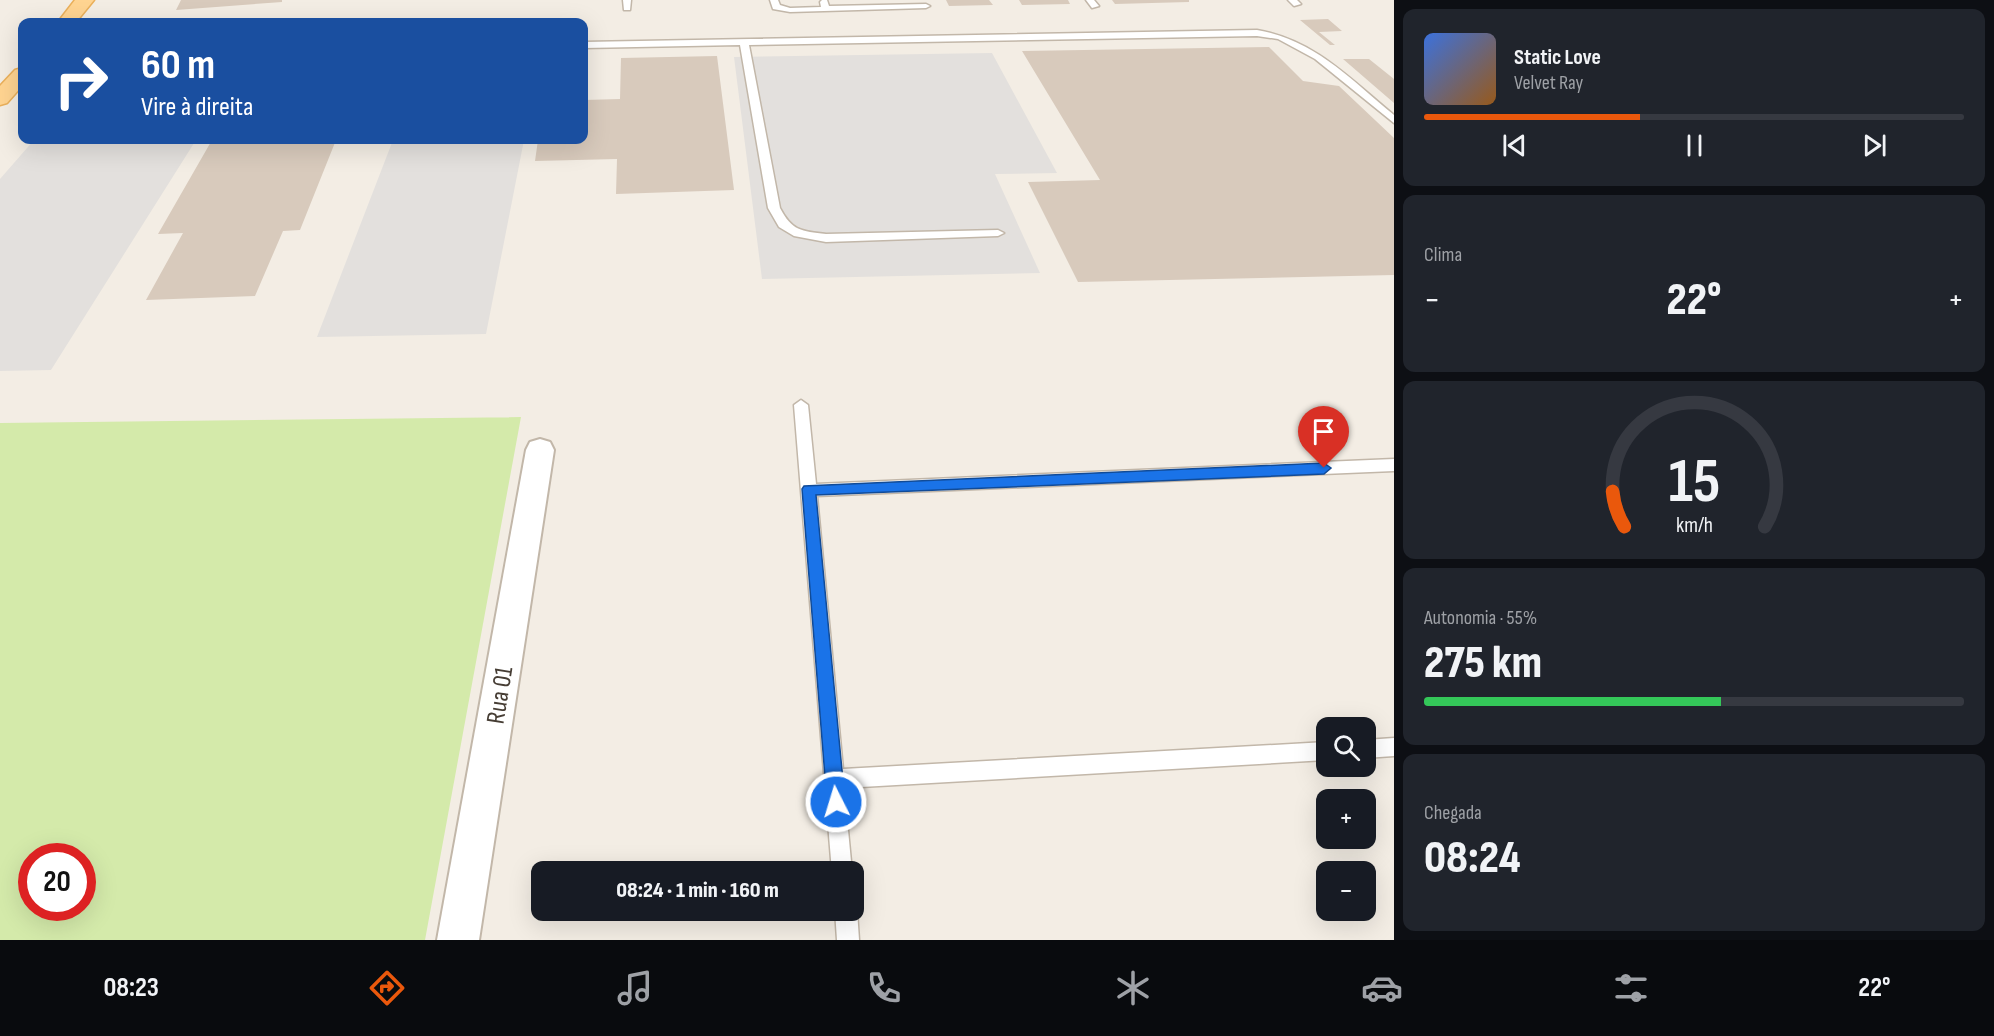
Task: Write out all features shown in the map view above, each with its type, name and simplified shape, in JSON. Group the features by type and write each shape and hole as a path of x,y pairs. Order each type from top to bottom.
{"main road":[{"path":"71,18 85,0"},
{"path":"0,99 18,79"}],"street":[{"name":"Rua 01","path":"458,940 540,450"}],"lane":[{"path":"774,0 776,7 781,9 926,6"},
{"path":"823,0 826,9"},
{"path":"588,45 1257,33 1280,37 1318,57 1394,120"},
{"path":"744,42 774,208 783,225 798,234 826,238 998,233"},
{"path":"801,405 841,861"},
{"path":"809,489 1394,465"},
{"path":"1376,748 1394,747"},
{"path":"834,779 1316,752"},
{"path":"847,921 848,940"}],"green space":[{"path":"521,417 425,940 0,940 0,423"}],"shaded area":[{"path":"992,53 1057,173 995,174 1040,273 762,279 734,57"},
{"path":"31,144 193,144 51,370 0,371 0,179"},
{"path":"391,144 523,144 486,334 317,337"}],"building":[{"path":"181,0 282,0 282,2 176,10"},
{"path":"946,0 989,0 993,5 949,6"},
{"path":"1019,0 1068,0 1070,4 1022,5"},
{"path":"1112,0 1189,0 1189,2 1115,4"},
{"path":"1328,19 1342,31 1319,32 1335,45 1330,45 1300,20"},
{"path":"1269,47 1303,81 1339,86 1394,138 1394,275 1078,282 1028,182 1100,180 1022,51"},
{"path":"717,56 734,190 616,194 617,159 535,161 537,144 588,144 588,100 620,99 621,58"},
{"path":"1343,59 1369,59 1394,79 1394,103"},
{"path":"210,144 334,144 300,230 283,231 255,296 146,300 183,233 158,234"}],"route":[{"path":"836,802 809,489 1324,468"}]}
